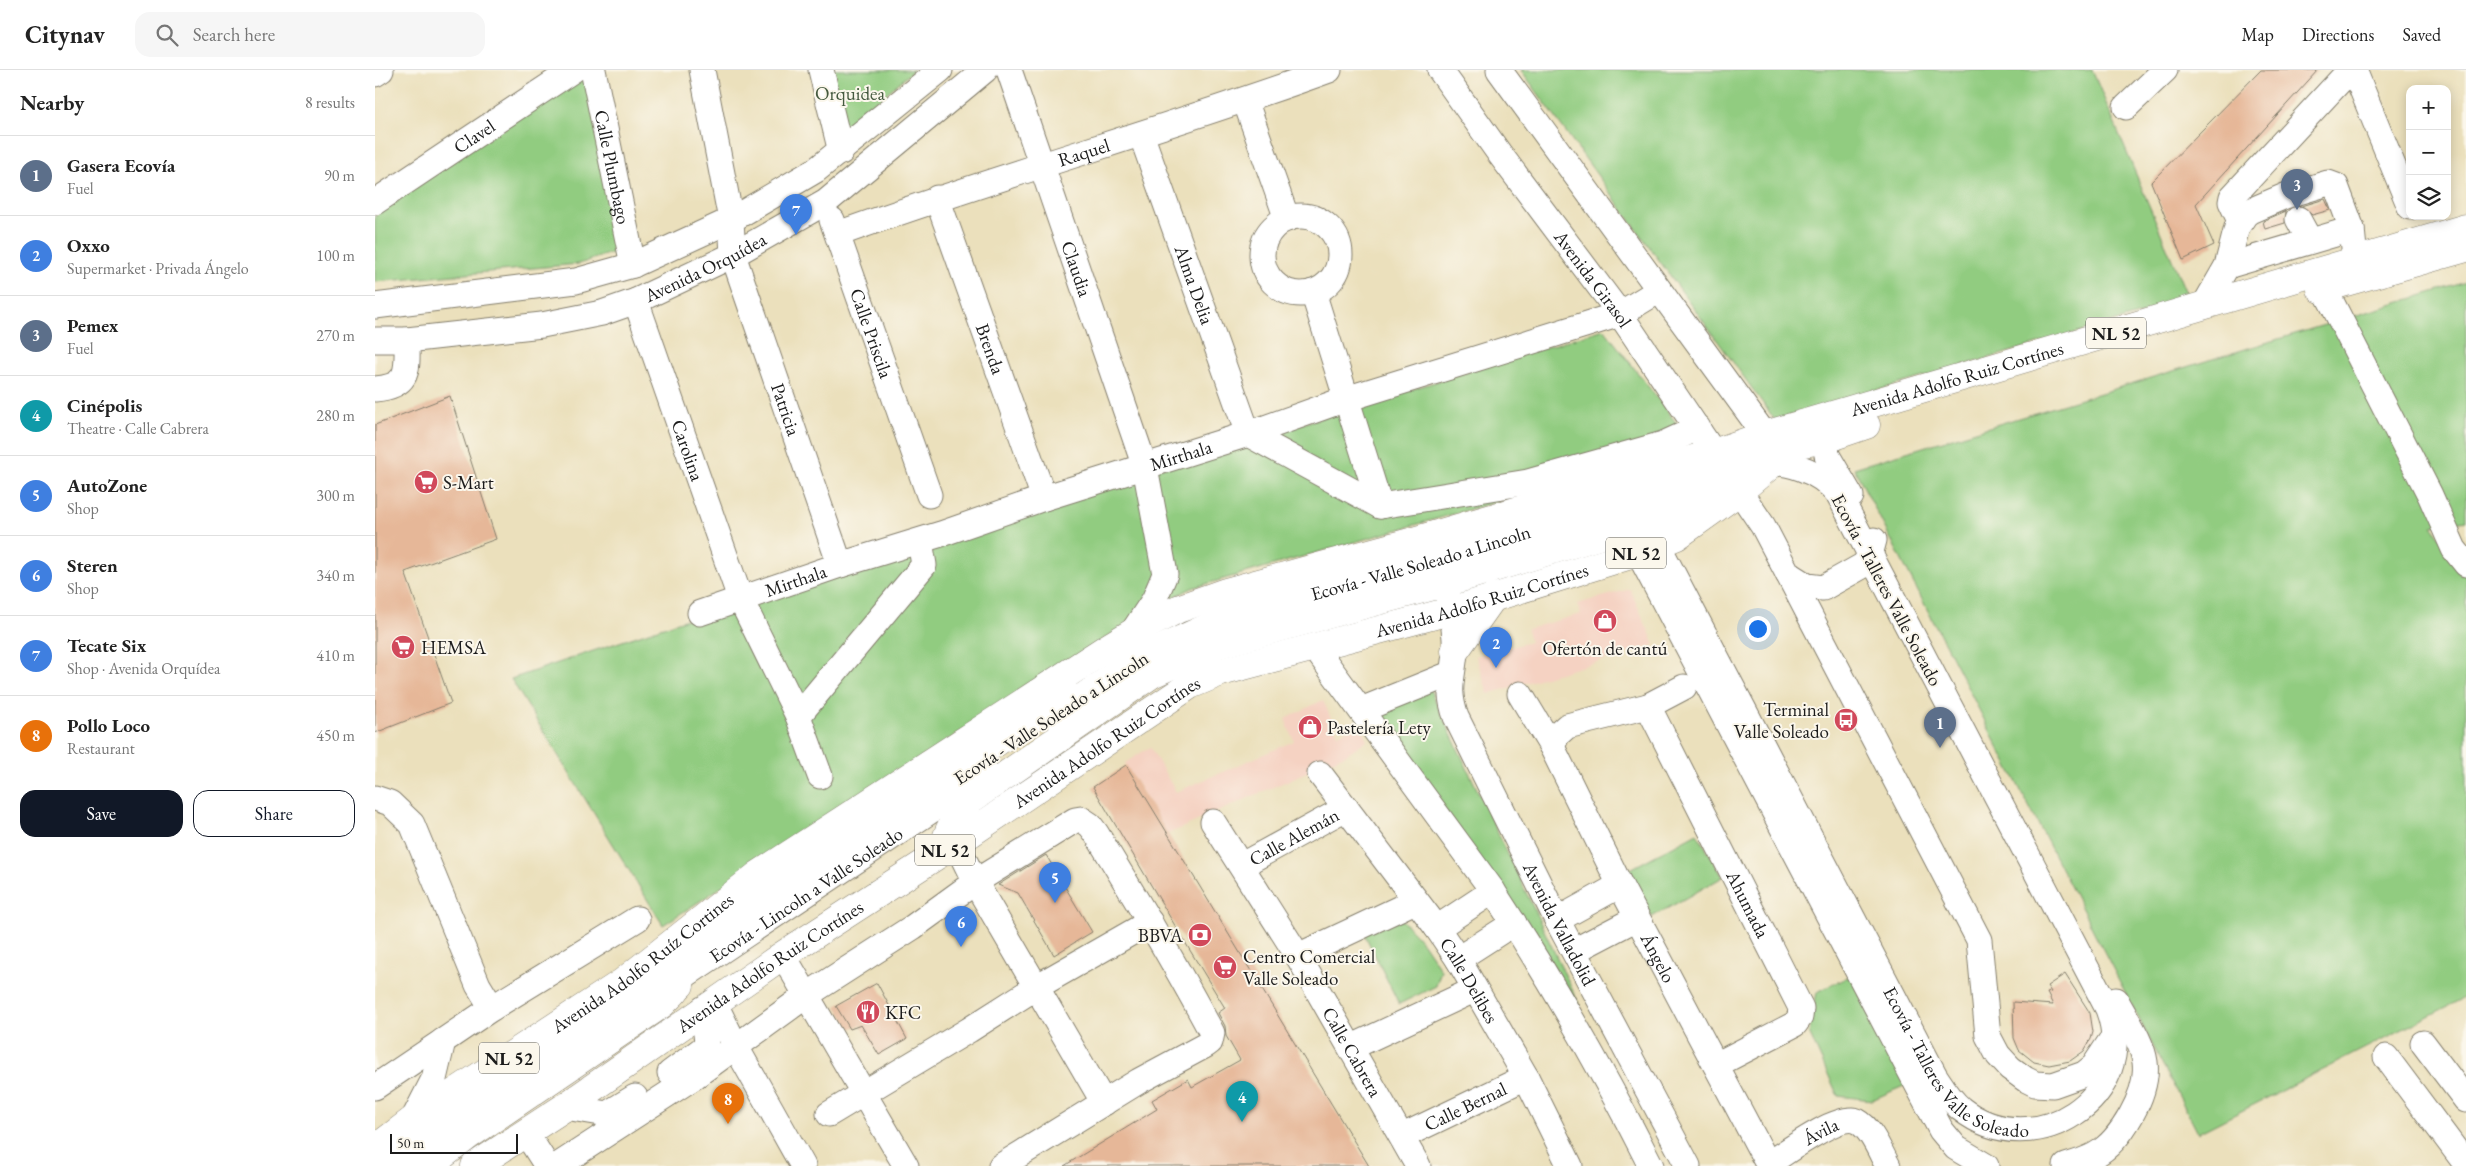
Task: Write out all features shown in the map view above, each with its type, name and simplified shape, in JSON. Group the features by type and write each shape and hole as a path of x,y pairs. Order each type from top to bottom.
{"main road":[{"name":"Avenida Adolfo Ruiz Cortínes","path":"758,875 972,734 1132,633 1170,614 1226,592 1430,558 1725,468 1778,448 2204,306 2320,280 2355,259 2418,228 2466,228"},
{"path":"1778,448 1827,438 2320,280 2466,248"},
{"name":"Avenida Adolfo Ruiz Cortínes","path":"475,1166 560,1110 783,955 949,847 1190,685 1221,672 1450,611 1648,548 1677,536 1690,526 1725,468 1778,448"},
{"path":"400,1162 412,1135 669,967 767,883 1134,640 1185,615 1242,594 1430,558 1641,523 1693,496 1725,468"},
{"path":"949,847 946,837 956,817 970,800 1152,674 1216,645 1430,558"},
{"path":"1453,662 1494,596"},
{"name":"Avenida Adolfo Ruíz Cortines","path":"400,1162 413,1120 623,982 669,967 758,875"},
{"path":"400,1162 443,1155 661,1004 680,986 669,967"},
{"path":"506,1110 560,1110"}],"street":[{"path":"375,74 381,70"},
{"name":"Clavel","path":"375,202 573,70"},
{"name":"Calle Plumbago","path":"593,70 633,265"},
{"name":"Patricia","path":"702,70 731,220 733,255 841,565"},
{"path":"821,70 841,152"},
{"name":"Avenida Orquídea","path":"375,306 576,280 633,265 731,220 816,170 841,152 940,70"},
{"name":"Avenida Orquídea","path":"375,340 407,340 576,320 636,301 733,255 826,202 985,70"},
{"name":"Claudia","path":"1009,70 1145,467 1165,574 1172,587 1170,614"},
{"name":"Raquel","path":"838,234 937,198 1141,134 1329,70"},
{"name":"Avenida Girasol","path":"1439,70 1620,314 1761,522 1979,940 1988,1036 1998,1055 2018,1075 2035,1084 2064,1083 2084,1074 2094,1066 2118,1022"},
{"path":"1499,70 1658,291 1778,448 1841,478"},
{"path":"2126,108 2165,70"},
{"path":"2240,221 2231,202 2232,198 2350,70"},
{"path":"2354,70 2406,197"},
{"path":"1245,100 1287,219"},
{"name":"Alma Delia","path":"1141,134 1248,434"},
{"name":"Calle Priscila","path":"816,170 929,495"},
{"path":"2204,306 2227,266 2240,221 2250,211 2291,206 2332,183 2339,190 2352,230 2355,259"},
{"name":"Brenda","path":"937,198 1044,498"},
{"path":"2291,206 2310,241"},
{"path":"1301,216 1315,218 1327,225 1338,242 1340,262 1335,276 1325,286 1313,292 1302,294 1281,289 1267,273 1263,252 1265,241 1274,228 1287,219 1301,216"},
{"path":"2227,266 2352,230"},
{"path":"2320,280 2430,495 2454,549 2466,564"},
{"name":"Mirthala","path":"700,612 1044,498 1248,434 1346,399 1620,314 1658,291"},
{"path":"1313,292 1380,506"},
{"name":"Carolina","path":"636,301 740,598 798,716 820,776"},
{"path":"376,389 393,386 401,382 405,376 407,340"},
{"path":"1248,434 1380,506 1528,482 1663,444 1698,428"},
{"path":"1788,574 1807,586 1823,588 1864,565 1872,548 1841,478 1827,455 1827,438"},
{"name":"Ecovía - Talleres Valle Soleado","path":"1778,448 1833,488 1872,548 2108,1009 2114,1025 2118,1022"},
{"path":"1690,526 1709,517 1737,511 1761,522"},
{"path":"1641,523 1649,528 1648,548 1941,1130 1957,1148 1986,1166"},
{"path":"798,716 877,625 924,565 919,541"},
{"name":"Ecovía - Talleres Valle Soleado","path":"1648,548 1935,1076 1953,1102 1976,1118 2006,1130 2023,1132 2061,1124 2089,1103 2107,1076 2112,1059 2118,1022"},
{"name":"Avenida Valladolid","path":"1430,558 1450,611 1453,662 1451,704 1456,717 1573,951 1688,1166"},
{"path":"1132,633 1154,600 1165,574"},
{"name":"Avenida Valladolid","path":"1315,648 1514,922 1589,1047 1651,1166"},
{"path":"1361,710 1453,662"},
{"path":"1552,747 1557,735 1567,726 1647,706 1684,687"},
{"name":"Ángelo","path":"1520,694 1552,747 1637,918 1768,1165"},
{"name":"Ahumada","path":"1647,706 1801,1008 1800,1017 1795,1024 1716,1065"},
{"name":"Calle Delibes","path":"1320,774 1437,928 1458,959 1474,990 1526,1077 1570,1166"},
{"path":"375,798 390,803 412,824 478,985 492,1008"},
{"name":"Calle Alemán","path":"1241,865 1346,808"},
{"path":"557,1166 736,1048 807,995 913,927 975,882 1075,820 1081,819 1086,821 1097,833 1193,996 1212,1033 1212,1038 1206,1045 1139,1081 1001,1166"},
{"name":"Calle Cabrera","path":"1213,822 1298,956 1403,1136 1418,1166"},
{"path":"949,847 975,882 1104,1103"},
{"path":"1557,920 1620,885"},
{"path":"1437,928 1493,891"},
{"path":"1298,956 1415,901"},
{"path":"375,1087 492,1008 637,918"},
{"path":"1573,951 1637,918"},
{"path":"829,1114 1037,986 1150,922"},
{"path":"1458,959 1514,922"},
{"path":"783,955 906,1166"},
{"path":"1352,1047 1474,990"},
{"path":"709,1006 736,1048 803,1166"},
{"path":"2066,1166 2097,1155 2109,1144 2129,1119 2143,1091 2145,1061 2140,1046 2118,1022"},
{"path":"413,1120 434,1079 443,1041"},
{"path":"2423,1043 2466,1100"},
{"path":"2386,1057 2466,1164"},
{"name":"Calle Bernal","path":"1403,1136 1526,1077"},
{"name":"Ávila","path":"1768,1165 1833,1124 1846,1120 1857,1121 1866,1129 1888,1166"},
{"path":"526,1133 547,1166"}],"shaded area":[{"path":"1630,589 1655,645 1488,694 1476,656 1530,642 1527,629 1581,614 1577,604"},
{"path":"1323,700 1338,734 1360,724 1367,740 1345,755 1168,834 1125,763 1150,747 1176,792 1294,741 1285,719"}],"green space":[{"path":"584,70 622,249 579,264 375,282 375,216"},
{"name":"Orquidea","path":"822,70 914,70 835,137"},
{"path":"1521,70 2092,70 2189,300 1775,420"},
{"path":"2466,282 2466,520 2432,526 2466,572 2466,997 2198,1133 1854,468"},
{"path":"1604,329 1694,446 1192,588 1152,608 663,925 511,679 769,591"},
{"path":"1430,690 1579,1004 1375,709"},
{"path":"1697,833 1723,877 1652,917 1625,872"},
{"path":"1402,920 1423,943 1441,970 1436,986 1399,1004 1364,933"},
{"path":"1850,976 1906,1085 1872,1100 1838,1096 1809,1033 1817,992"}],"building":[{"path":"2261,70 2318,70 2196,204 2214,245 2183,260 2151,182"},
{"path":"2325,199 2330,210 2312,215 2302,206"},
{"path":"2286,211 2285,223 2265,229 2263,221"},
{"name":"S-Mart","path":"450,396 496,539 405,572 451,703 375,733 375,425"},
{"name":"Centro Comercial Valle Soleado","path":"1126,765 1369,1166 1064,1166 1157,1109 1152,1100 1188,1079 1192,1087 1240,1060 1226,1036 1225,1026 1218,1013 1225,1008 1093,787"},
{"path":"1046,855 1092,932 1054,955 1018,893 998,885"},
{"path":"2065,974 2090,1013 2093,1032 2091,1039 2084,1051 2070,1061 2049,1065 2034,1062 2019,1050 2014,1038 2013,1002 2053,1005 2047,993 2051,992 2047,986"},
{"path":"877,983 907,1039 879,1055 861,1025 850,1029 836,1006"}],"place":[{"name":"Pemex","path":"2297,210"},
{"name":"Tecate Six","path":"796,235"},
{"name":"S-Mart","path":"426,482"},
{"name":"Ofertón de cantú","path":"1605,621"},
{"name":"HEMSA","path":"403,647"},
{"name":"Oxxo","path":"1496,668"},
{"name":"Terminal Valle Soleado","path":"1846,720"},
{"name":"Pastelería Lety","path":"1310,727"},
{"name":"Gasera Ecovía","path":"1940,748"},
{"name":"AutoZone","path":"1055,903"},
{"name":"BBVA","path":"1200,935"},
{"name":"Steren","path":"961,947"},
{"name":"Centro Comercial Valle Soleado","path":"1225,967"},
{"name":"KFC","path":"868,1012"},
{"name":"Cinépolis","path":"1242,1122"},
{"name":"Pollo Loco","path":"728,1124"}]}
